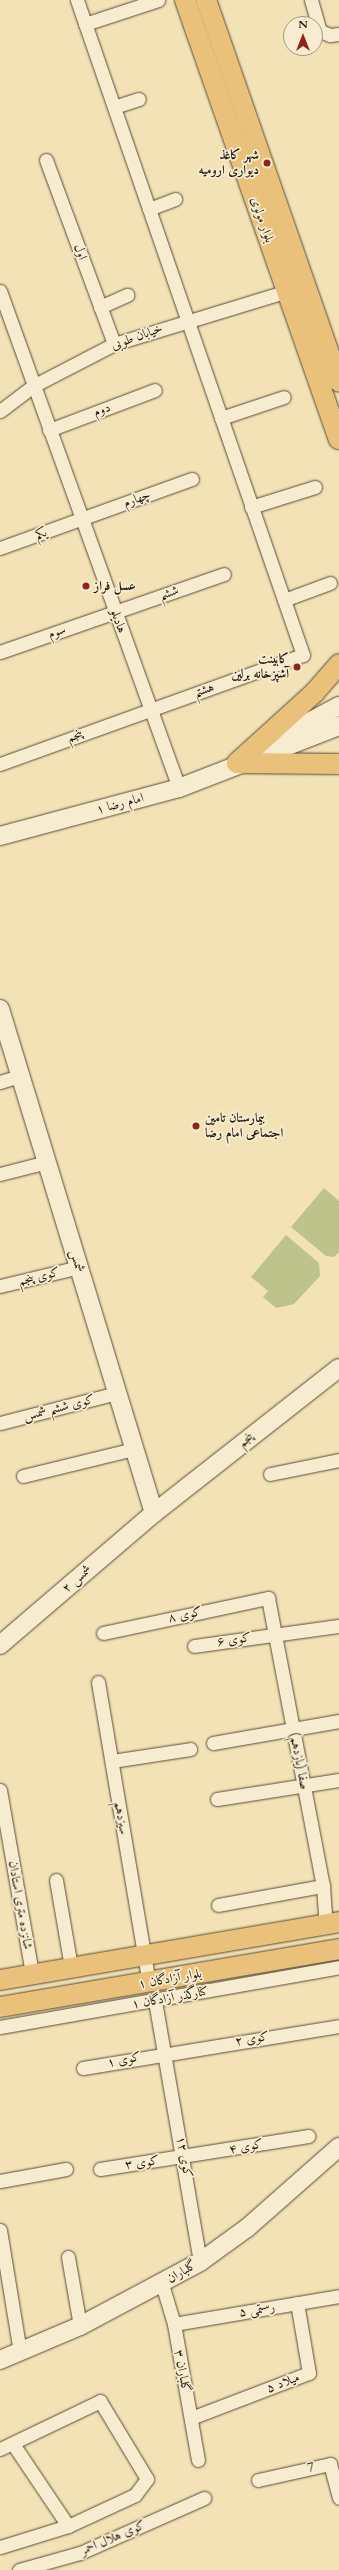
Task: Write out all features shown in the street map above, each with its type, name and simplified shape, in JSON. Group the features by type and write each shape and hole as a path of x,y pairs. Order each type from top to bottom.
{"main road":[{"name":"بلوار مولوی","path":"185,0 339,440"},
{"name":"بلوار مولوی","path":"206,0 339,381"},
{"path":"237,763 315,692 339,664"},
{"path":"237,763 339,764"},
{"path":"0,1980 333,1923"},
{"name":"بلوار آزادگان ۱","path":"0,2007 152,1992 339,1949"}],"street":[{"path":"77,0 284,600 330,584"},
{"path":"85,24 158,0"},
{"path":"311,0 320,30 330,35 339,34"},
{"path":"114,107 139,99"},
{"name":"اول","path":"46,160 114,344"},
{"path":"149,209 175,199"},
{"path":"0,291 33,386"},
{"name":"خیابان طوبی","path":"0,411 33,386 114,344 187,319 287,291"},
{"path":"100,307 127,295"},
{"name":"هادیلو","path":"33,386 179,788"},
{"name":"دوم","path":"49,430 155,390"},
{"path":"221,418 284,397"},
{"name":"چهارم","path":"82,520 192,479"},
{"path":"251,507 315,487"},
{"name":"یکم","path":"0,548 82,520"},
{"name":"ششم","path":"115,612 224,574"},
{"name":"هشتم","path":"150,708 302,655 284,600"},
{"name":"سوم","path":"0,652 115,612"},
{"name":"امام رضا ۱","path":"237,763 291,730 339,706"},
{"name":"پنجم","path":"0,764 150,708"},
{"name":"امام رضا ۱","path":"0,836 179,788 237,763 339,726"},
{"name":"شمس","path":"0,1009 154,1513"},
{"path":"0,1082 20,1076"},
{"path":"0,1174 47,1162"},
{"name":"کوی پنجم","path":"0,1286 79,1267"},
{"name":"پنجم","path":"154,1513 339,1368"},
{"name":"کوی ششم شمس","path":"0,1423 117,1393"},
{"path":"23,1476 134,1449"},
{"path":"270,1474 339,1460"},
{"name":"شمس ۲","path":"0,1645 154,1513"},
{"name":"کوی ۸","path":"103,1633 268,1598"},
{"name":"صفا (یازدهم)","path":"268,1598 323,1886 333,1923"},
{"path":"275,1635 339,1626"},
{"name":"کوی ۶","path":"194,1646 275,1635"},
{"name":"سیزدهم","path":"98,1682 144,1955 152,1992"},
{"path":"213,1743 339,1721"},
{"path":"112,1761 190,1749"},
{"path":"217,1799 339,1780"},
{"name":"شانزده متری استادان","path":"0,1790 4,1839 32,1974"},
{"path":"56,1880 71,1967"},
{"path":"218,1905 323,1886"},
{"name":"کنارگذر آزادگان ۱","path":"0,2027 152,1992 339,1967"},
{"name":"کوی ۱۲","path":"152,1992 165,2052 184,2158 200,2262"},
{"name":"کوی ۲","path":"165,2052 339,2026"},
{"name":"کوی ۱","path":"83,2068 165,2052"},
{"name":"کوی ۴","path":"184,2158 308,2136"},
{"name":"گلباران","path":"0,2360 80,2326 162,2284 200,2262 247,2228 339,2147"},
{"name":"کوی ۳","path":"100,2169 184,2158"},
{"path":"0,2181 66,2169"},
{"path":"0,2230 5,2288 20,2352"},
{"path":"68,2257 80,2326"},
{"name":"گلباران ۳","path":"162,2284 174,2324 198,2460"},
{"name":"رستمی ۵","path":"174,2324 339,2296"},
{"name":"میلاد ۵","path":"190,2418 309,2373 296,2303"},
{"path":"0,2449 14,2444 100,2401 147,2479 135,2495 68,2526 0,2547"},
{"path":"14,2444 68,2526"},
{"name":"7","path":"258,2480 330,2464 339,2498"},
{"name":"کوی هلال احمر","path":"19,2570 80,2553 204,2498"}],"green space":[{"path":"324,1188 339,1201 339,1252 334,1257 326,1256 291,1227"},
{"path":"286,1235 319,1263 320,1276 294,1304 276,1308 263,1297 268,1291 251,1277"}],"place":[{"name":"شهر کاغذ دیواری ارومیه","path":"267,163"},
{"name":"عسل فراز","path":"86,586"},
{"name":"کابینت آشپزخانه برلین","path":"297,667"},
{"name":"بیمارستان تامین اجتماعی امام رضا","path":"196,1126"}]}
